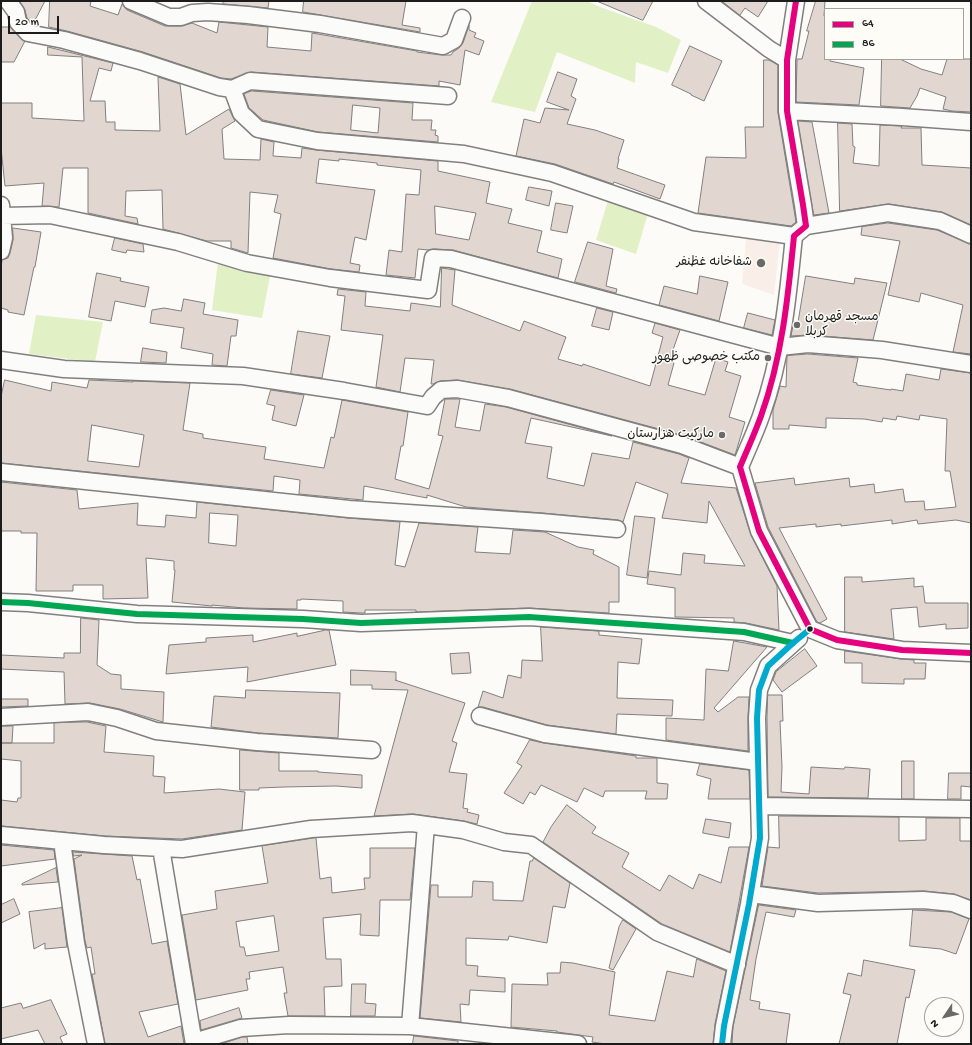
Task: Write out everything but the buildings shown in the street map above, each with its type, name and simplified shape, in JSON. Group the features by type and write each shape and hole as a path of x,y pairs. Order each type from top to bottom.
{"street":[{"path":"8,1 16,12 18,22 28,33 64,40 140,61 219,87 232,89 250,81 448,96"},
{"path":"131,1 168,17 181,17 192,13 208,12 248,15 320,24 443,46 454,40 462,18"},
{"path":"706,1 787,60"},
{"path":"796,1 787,60 787,111 804,205 780,346 762,416 740,467 759,531 810,629 837,640 902,650 971,653"},
{"path":"232,89 241,113 258,129 317,141 464,154 552,173 694,222 800,231 888,213 940,221 971,235"},
{"path":"787,111 971,122"},
{"path":"1,251 4,238 1,211 50,215 178,242 247,263 330,278 428,290 434,258 451,260 780,346 808,344 882,350 971,364"},
{"path":"1,360 64,369 243,376 344,391 427,406 433,397 441,390 457,390 508,398 682,445 740,467"},
{"path":"1,472 349,509 541,522 617,529"},
{"path":"1,602 28,603 137,614 303,619 361,623 529,618 744,632 793,643"},
{"path":"722,1044 751,894 760,838 757,718 759,690 768,666 810,629"},
{"path":"1,717 88,712 118,718 156,731 257,742 372,750"},
{"path":"480,716 545,734 758,762"},
{"path":"760,806 971,809"},
{"path":"1,834 104,845 182,849 311,829 412,823 463,830 504,842 531,845 657,932 737,965"},
{"path":"410,1026 426,825"},
{"path":"62,841 76,943 96,1044"},
{"path":"161,848 194,1043 241,1028 289,1026 410,1026 578,1044"},
{"path":"751,894 818,903 922,900 953,903 971,910"}],"shaded area":[{"name":"شفاخانه غظنفر","path":"746,237 780,242 774,295 742,284"}],"green space":[{"path":"532,1 587,1 656,27 681,40 668,73 636,62 635,83 557,52 535,112 491,102"},
{"path":"609,197 649,210 636,254 596,240"},
{"path":"218,262 229,262 243,272 270,276 262,318 212,310"},
{"path":"36,315 103,322 95,362 29,354"}],"transit line":[{"name":"64","path":"796,1 787,60 787,111 806,226 794,236 783,327 774,372 761,416 740,467 759,531 810,629 837,640 902,650 971,653"},
{"name":"86","path":"1,602 28,603 137,614 303,619 361,623 529,617 744,632 793,643"},
{"path":"722,1044 724,1026 749,904 760,838 757,718 759,690 768,666 810,629"}],"place":[{"name":"شفاخانه غظنفر","path":"761,263"},
{"name":"مسجد قهرمان کربلا","path":"797,325"},
{"name":"مکتب خصوصی ظهور","path":"768,358"},
{"name":"مارکیت هزارستان","path":"722,435"}]}
